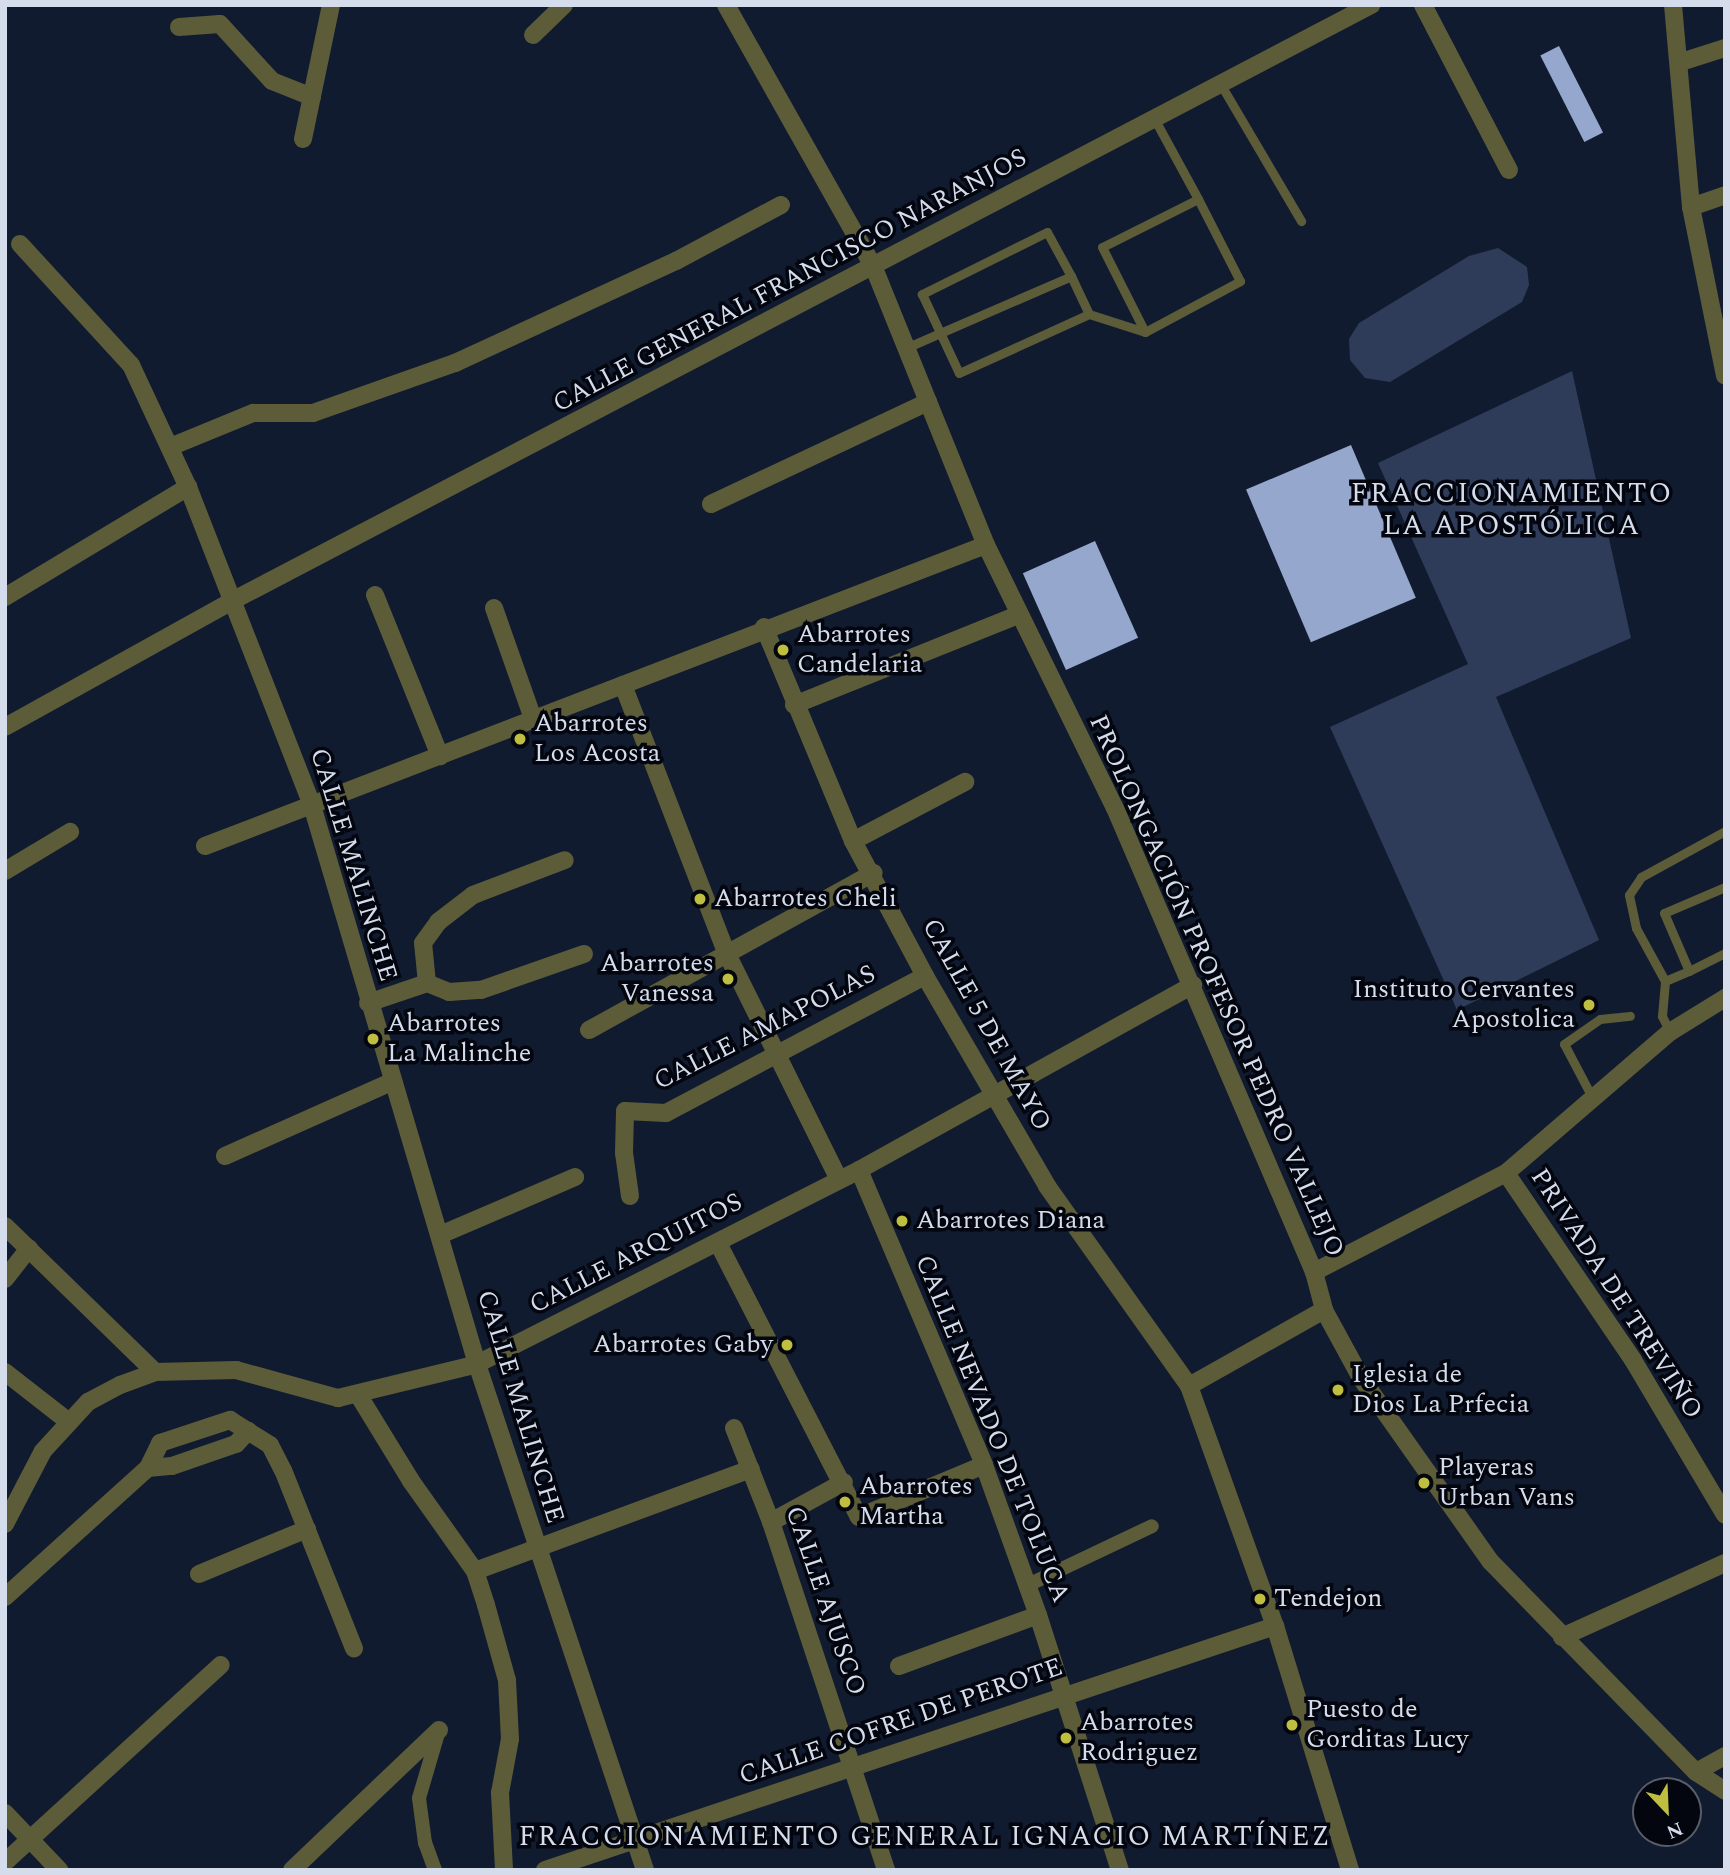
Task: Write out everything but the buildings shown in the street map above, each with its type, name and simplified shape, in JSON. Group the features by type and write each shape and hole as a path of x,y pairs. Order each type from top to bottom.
{"street":[{"path":"220,24 226,5"},
{"path":"303,139 331,5"},
{"path":"533,35 564,5"},
{"name":"CALLE GENERAL FRANCISCO NARANJOS","path":"5,727 232,601 874,268 1371,5"},
{"path":"1423,5 1509,170"},
{"path":"1673,5 1681,62 1691,207 1725,376"},
{"name":"PROLONGACIÓN PROFESOR PEDRO VALLEJO","path":"724,6 874,268 986,545 1115,808 1314,1272 1324,1310 1361,1378 1490,1562 1696,1772 1725,1791"},
{"path":"179,27 220,24"},
{"path":"220,24 272,81 312,97"},
{"path":"1681,62 1725,48"},
{"path":"1691,207 1725,195"},
{"path":"170,447 253,413 313,413 455,363 676,261 781,205"},
{"name":"CALLE MALINCHE","path":"20,244 131,365 188,487 311,803 391,1082 440,1235 477,1364 645,1870"},
{"path":"710,504 928,402"},
{"path":"5,597 188,487"},
{"path":"205,846 623,685 764,627 986,545"},
{"path":"374,595 440,756"},
{"path":"494,608 533,719"},
{"path":"794,705 1018,615"},
{"name":"CALLE 5 DE MAYO","path":"764,627 794,705 853,841 873,873 925,975 1047,1186 1189,1386 1275,1626 1350,1870"},
{"path":"623,685 727,954 839,1180"},
{"path":"853,841 965,782"},
{"path":"5,871 70,832"},
{"path":"426,983 423,943 438,922 473,895 565,860"},
{"path":"589,1030 873,873"},
{"path":"368,1003 426,983 449,992 481,990 584,954"},
{"name":"CALLE AMAPOLAS","path":"630,1196 624,1153 625,1111 666,1113 925,975"},
{"name":"CALLE ARQUITOS","path":"8,1513 43,1451 88,1402 155,1372 236,1370 338,1398 359,1396 477,1364 859,1170 1193,985"},
{"path":"1314,1272 1506,1173 1670,1032 1725,998"},
{"path":"225,1157 391,1082"},
{"name":"CALLE NEVADO DE TOLUCA","path":"859,1170 984,1465 1028,1585 1120,1870"},
{"name":"PRIVADA DE TREVIÑO","path":"1506,1173 1633,1360 1725,1515"},
{"path":"440,1235 575,1177"},
{"path":"5,1226 155,1372"},
{"path":"718,1243 844,1482 859,1517 984,1465"},
{"path":"5,1279 29,1248"},
{"path":"1189,1386 1324,1310"},
{"path":"5,1372 69,1422"},
{"path":"359,1396 411,1481 475,1571 507,1680 510,1739 500,1793 504,1870"},
{"path":"5,1597 148,1468 160,1443 230,1420 270,1445 354,1648"},
{"name":"CALLE AJUSCO","path":"734,1428 771,1522 854,1764 886,1870"},
{"path":"148,1468 172,1466 236,1444 248,1431"},
{"path":"475,1571 537,1551 751,1469"},
{"path":"771,1522 844,1482"},
{"path":"1028,1585 1152,1526"},
{"path":"199,1574 307,1530"},
{"path":"1562,1637 1725,1563"},
{"path":"899,1666 1038,1615"},
{"name":"CALLE COFRE DE PEROTE","path":"545,1870 854,1764 1275,1626"},
{"path":"5,1863 221,1665"},
{"path":"292,1870 439,1730"},
{"path":"435,1870 425,1843 419,1798 439,1730"},
{"path":"1696,1772 1725,1756"},
{"path":"5,1813 59,1870"}],"lane":[{"path":"1221,85 1301,221"},
{"path":"1089,314 1047,232 922,294 938,334 959,373 1089,314 1145,332 1240,281 1155,120"},
{"path":"1145,332 1102,247 1198,199"},
{"path":"908,347 1071,276"},
{"path":"1670,1032 1662,1016 1665,981 1636,928 1629,895 1641,877 1725,831"},
{"path":"1689,971 1664,914 1725,887"},
{"path":"1665,981 1725,953"},
{"path":"1592,1097 1564,1044 1600,1019 1630,1016"}],"shaded area":[{"path":"1498,248 1527,267 1529,285 1522,302 1390,382 1365,378 1350,360 1349,339 1359,323 1469,256"},
{"path":"1572,371 1631,638 1496,697 1599,940 1457,1010 1330,727 1468,664 1378,463"}],"place":[{"name":"Abarrotes Candelaria","path":"783,650"},
{"name":"Abarrotes Los Acosta","path":"520,739"},
{"name":"Abarrotes Cheli","path":"700,899"},
{"name":"Abarrotes Vanessa","path":"728,979"},
{"name":"Instituto Cervantes Apostolica","path":"1589,1005"},
{"name":"Abarrotes La Malinche","path":"373,1039"},
{"name":"Abarrotes Diana","path":"902,1221"},
{"name":"Abarrotes Gaby","path":"787,1345"},
{"name":"Iglesia de Dios La Prfecia","path":"1338,1390"},
{"name":"Playeras Urban Vans","path":"1424,1483"},
{"name":"Abarrotes Martha","path":"845,1502"},
{"name":"Tendejon","path":"1260,1599"},
{"name":"Puesto de Gorditas Lucy","path":"1292,1725"},
{"name":"Abarrotes Rodriguez","path":"1066,1738"}],"district":[{"name":"FRACCIONAMIENTO LA APOSTÓLICA","path":"1512,510"},
{"name":"FRACCIONAMIENTO GENERAL IGNACIO MARTÍNEZ","path":"925,1837"}]}
